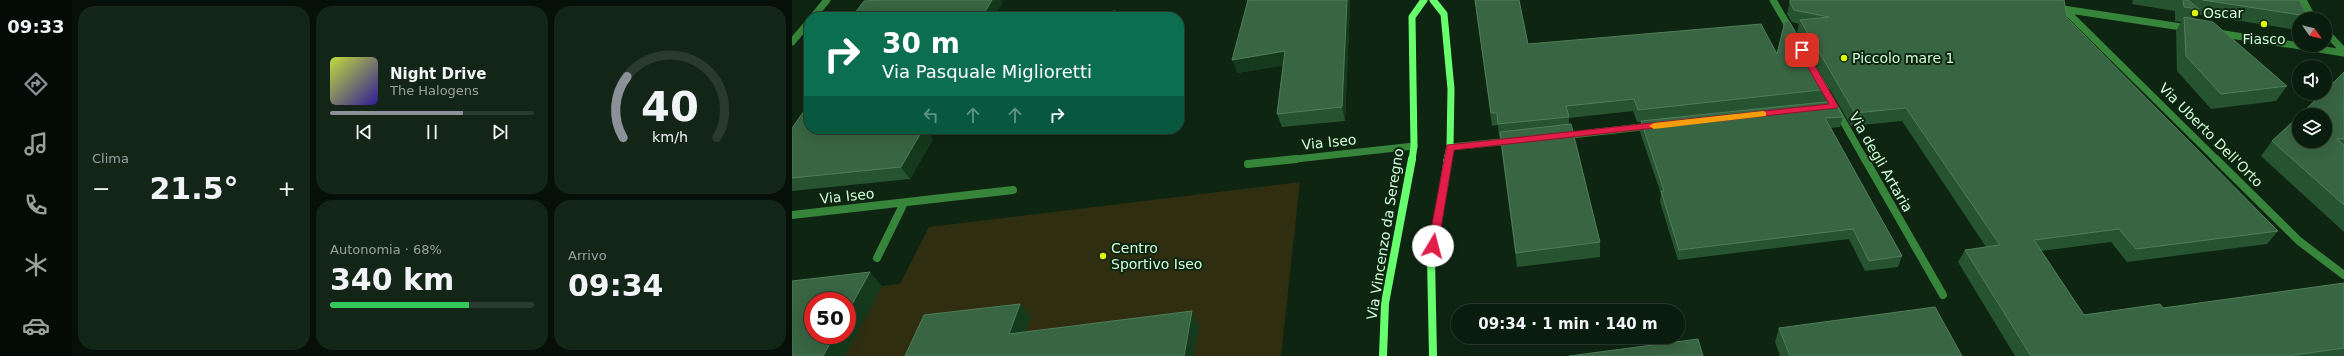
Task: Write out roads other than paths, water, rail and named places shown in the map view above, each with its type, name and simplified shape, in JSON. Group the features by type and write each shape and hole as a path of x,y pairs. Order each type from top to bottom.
{"main road":[{"name":"Via Vincenzo da Seregno","path":"1382,356 1385,303 1407,194 1414,146 1412,17 1424,0"},
{"path":"1433,0 1444,14 1451,89 1450,147 1438,208 1431,258 1433,356"}],"street":[{"path":"817,12 827,0"},
{"path":"1773,0 1796,41"},
{"path":"2304,0 2310,12"},
{"name":"Via Uberto Dell'Orto","path":"2195,29 2061,8 2300,241 2344,275"},
{"path":"792,42 804,28"},
{"path":"2211,32 2344,52"},
{"path":"2332,39 2344,52"},
{"name":"Via degli Artaria","path":"1820,82 1830,107 1943,295"},
{"path":"1557,136 1660,125"},
{"path":"1450,147 1517,140"},
{"name":"Via Iseo","path":"1248,164 1414,146"},
{"name":"Via Iseo","path":"792,215 1013,190"},
{"path":"877,258 904,203"}],"place":[{"name":"Oscar","path":"2195,13"},
{"name":"Fiasco","path":"2264,24"},
{"name":"Piccolo mare 1","path":"1844,58"},
{"name":"Centro Sportivo Iseo","path":"1103,256"}]}
